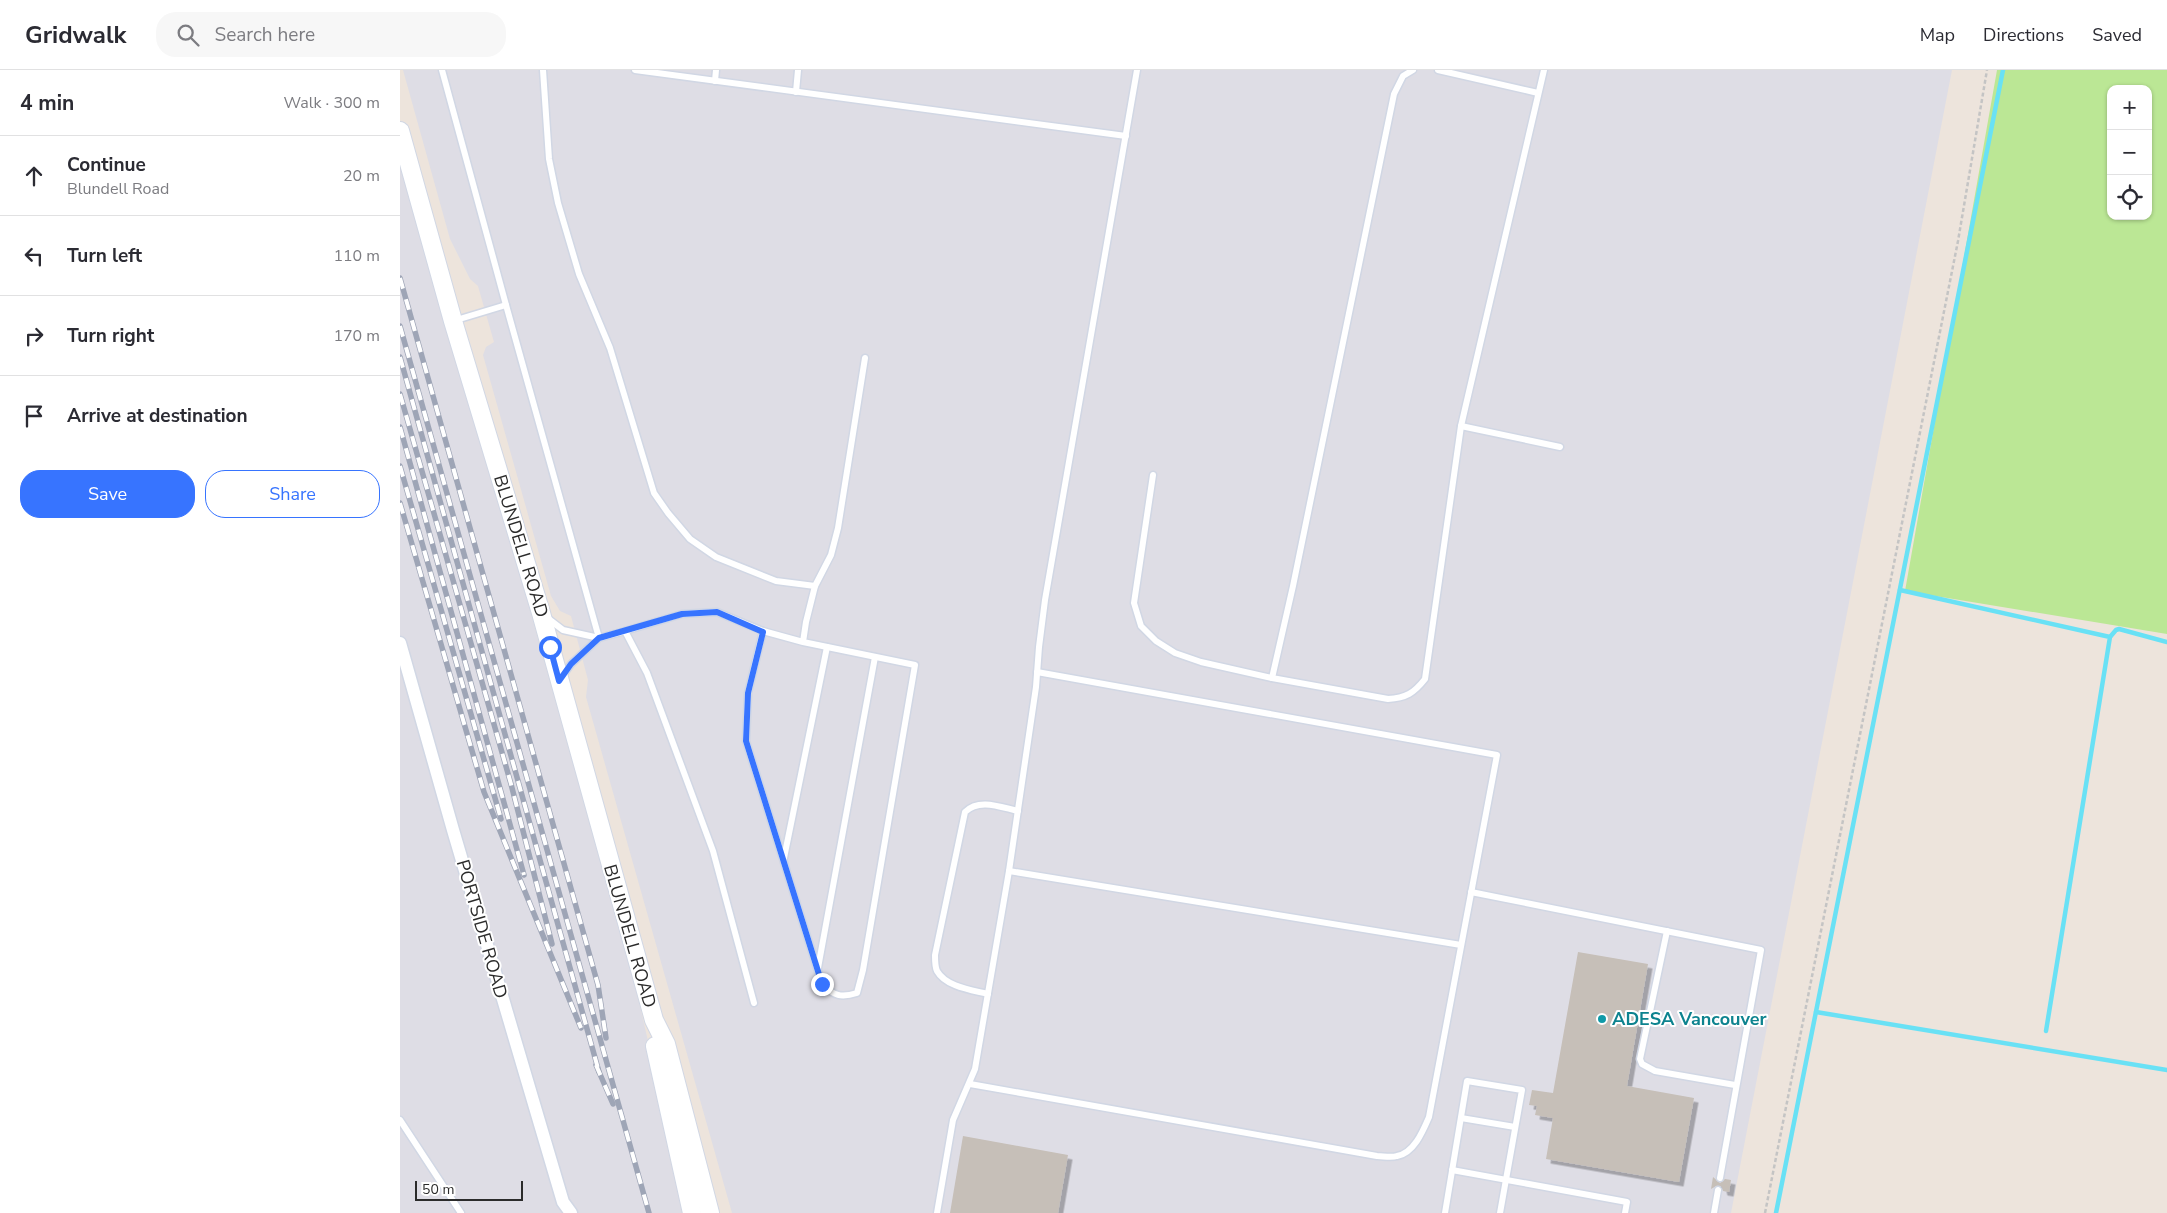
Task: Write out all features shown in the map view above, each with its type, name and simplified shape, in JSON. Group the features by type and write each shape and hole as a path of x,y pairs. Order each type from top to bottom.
{"main road":[{"name":"BLUNDELL ROAD","path":"400,131 453,321 541,613 654,1020 666,1044 710,1213"},
{"name":"BLUNDELL ROAD","path":"654,1020 655,1046 692,1213"}],"street":[{"name":"PORTSIDE ROAD","path":"400,643 563,1202 571,1213"}],"lane":[{"path":"442,70 599,638"},
{"path":"543,70 548,150 558,204 579,274 610,348 636,440 654,493 668,514 690,539 716,557 776,581 815,586"},
{"path":"635,70 1126,136"},
{"path":"715,82 716,70"},
{"path":"796,92 798,70"},
{"path":"938,1213 954,1120 976,1069 1018,811 1045,600 1137,70"},
{"path":"1272,678 1293,586 1394,94 1403,76 1413,70"},
{"path":"1438,70 1538,94"},
{"path":"1153,475 1134,603 1142,626 1156,641 1175,653 1201,662 1272,678 1388,699 1404,698 1417,689 1425,679 1461,426 1544,70"},
{"path":"453,321 506,305"},
{"path":"803,642 815,586 830,555 838,528 865,358"},
{"path":"1461,426 1560,447"},
{"path":"559,681 571,664 599,638 682,614 717,612 763,632 915,665 863,970 857,993 846,996 832,994 822,984 746,741 748,693 763,632"},
{"path":"541,613 563,630 599,638"},
{"path":"624,631 647,673 713,851 754,1003"},
{"path":"783,860 827,646"},
{"path":"817,969 875,657"},
{"path":"970,1084 1376,1156 1398,1156 1414,1145 1422,1133 1429,1116 1497,756 1037,672"},
{"path":"988,994 960,987 944,979 936,970 935,955 965,812 972,805 984,804 1018,811"},
{"path":"1009,871 1460,946"},
{"path":"1471,892 1761,950 1735,1085 1720,1178"},
{"path":"1667,931 1640,1058 1642,1064 1655,1071 1735,1085"},
{"path":"1445,1213 1467,1081 1522,1090 1500,1213"},
{"path":"1461,1118 1515,1127"},
{"path":"400,1120 461,1213"},
{"path":"1452,1170 1627,1202 1625,1213"},
{"path":"1714,1213 1718,1190"}],"path":[{"path":"1764,1213 1956,251 1987,70"}],"shaded area":[{"path":"403,70 1952,70 1731,1213 732,1213 586,697 588,680 571,616 560,611 551,596 483,355 486,347 494,342 478,286 470,279 450,239"},
{"path":"400,147 635,985 688,1213 400,1213"}],"green space":[{"path":"1997,70 2167,70 2167,634 1905,591"}],"building":[{"name":"ADESA Vancouver","path":"1578,952 1648,964 1627,1086 1694,1098 1679,1182 1546,1159 1553,1118 1535,1115 1537,1106 1529,1105 1532,1090 1553,1093"},
{"path":"963,1136 1068,1155 1058,1213 950,1213"},
{"path":"1713,1177 1720,1183 1725,1179 1731,1180 1729,1192 1723,1191 1722,1187 1718,1185 1711,1189"}],"waterway":[{"path":"1776,1213 2003,70"},
{"path":"1900,590 2110,637 2046,1031"},
{"path":"2110,637 2119,629 2167,642"},
{"path":"1816,1012 2167,1070"}],"railway":[{"path":"400,278 598,985 606,1038"},
{"path":"400,326 649,1213"},
{"path":"400,357 599,1072"},
{"path":"400,394 511,784 552,944"},
{"path":"400,427 524,875"},
{"path":"400,466 501,819"},
{"path":"400,503 484,792 581,1028"},
{"path":"596,1065 613,1104"}],"place":[{"name":"ADESA Vancouver","path":"1602,1019"}],"route":[{"path":"550,647 559,681 571,664 599,638 682,614 717,612 763,632 748,693 746,741 822,984"}]}
